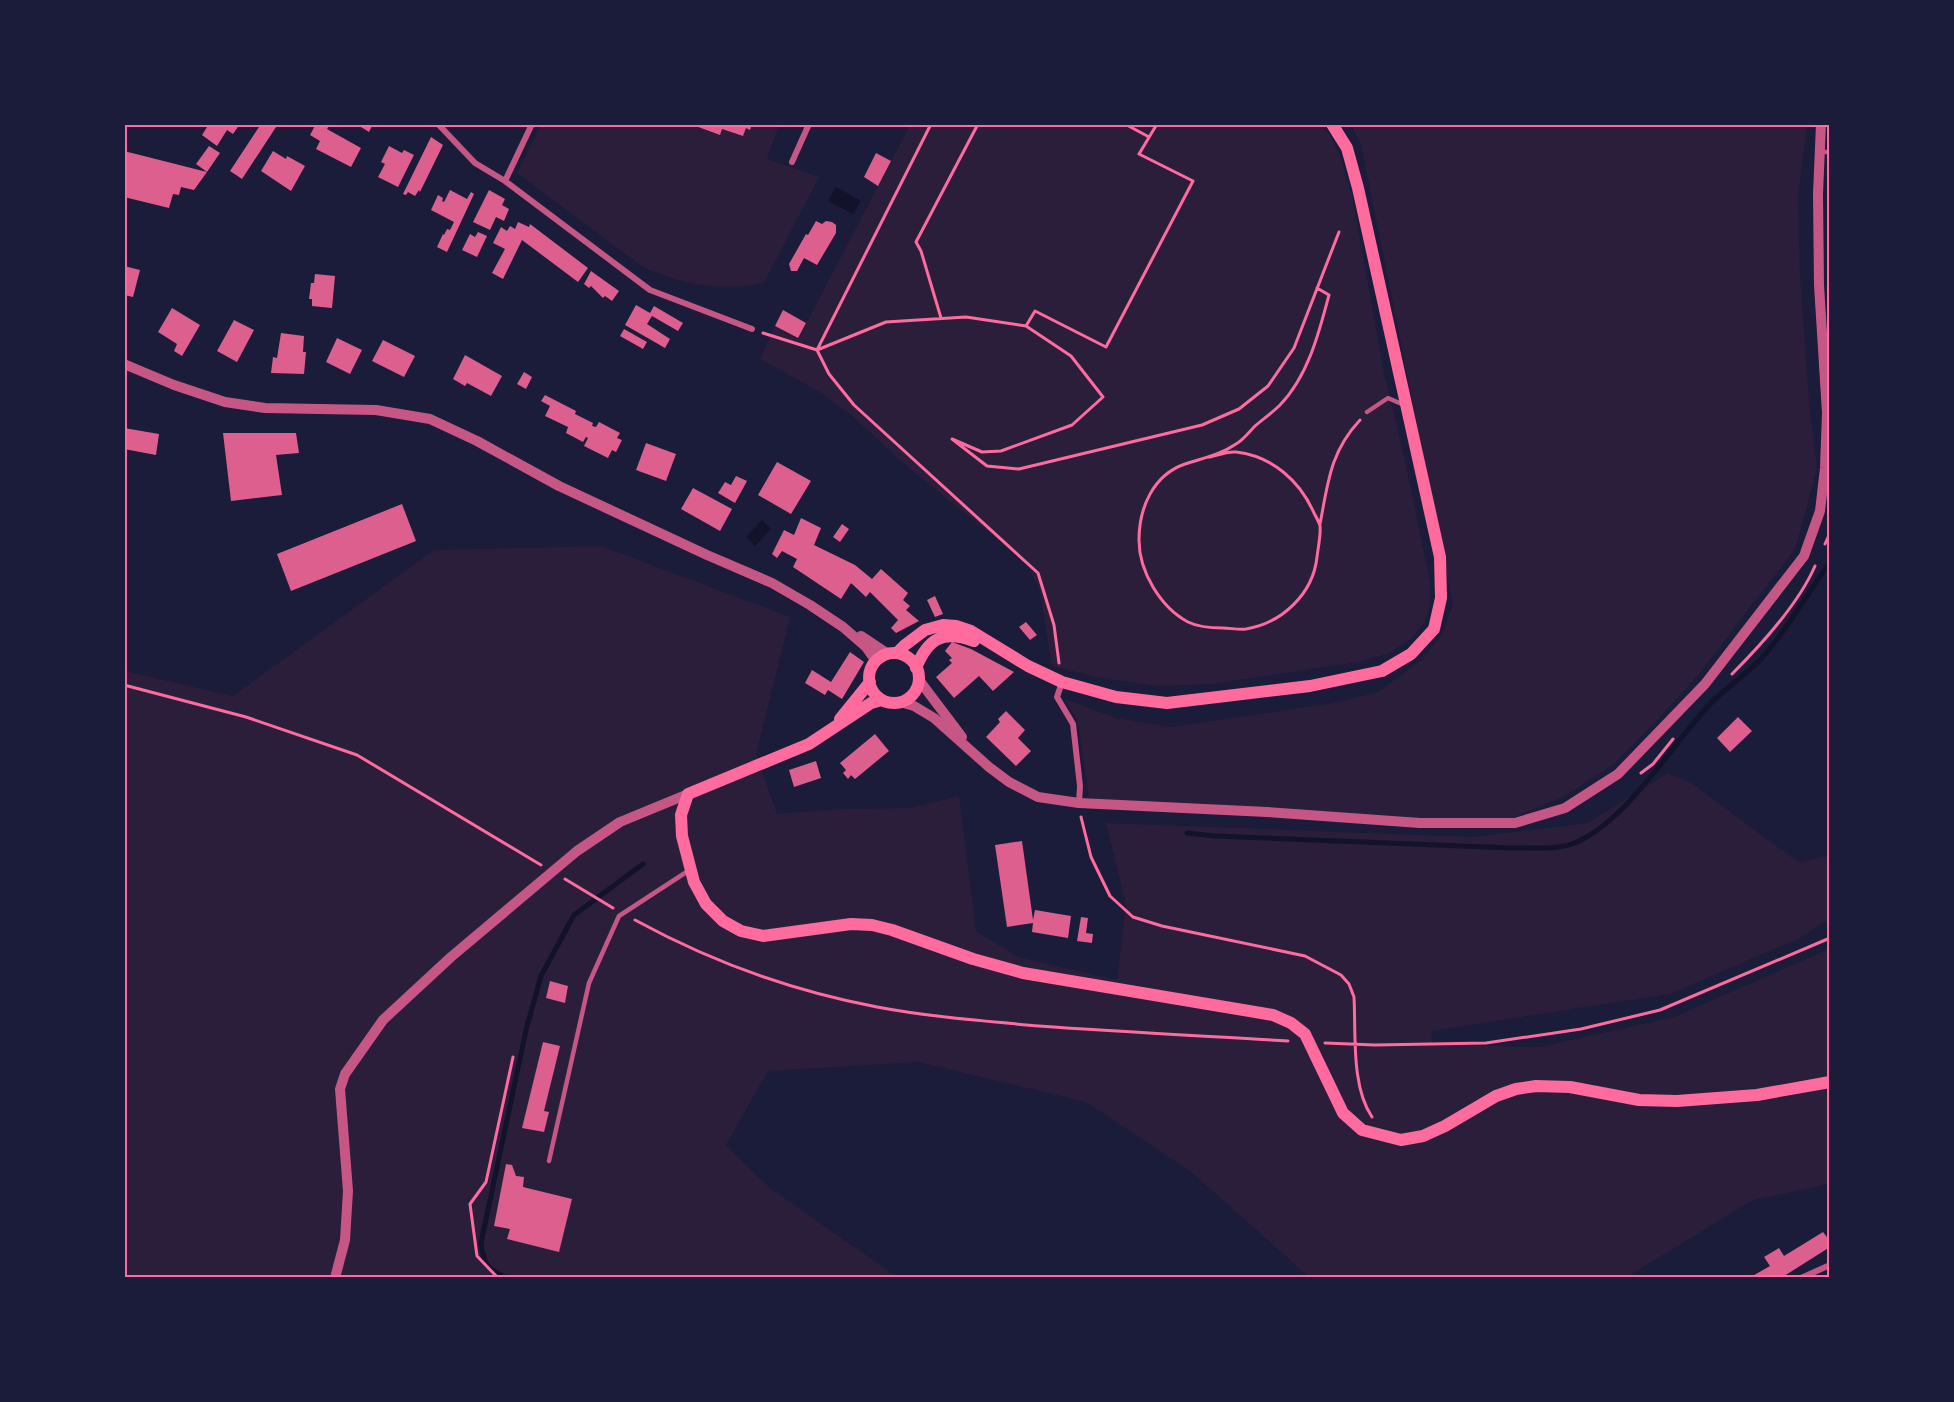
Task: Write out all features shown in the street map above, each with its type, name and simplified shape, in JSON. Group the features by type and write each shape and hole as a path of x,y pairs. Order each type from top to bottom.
{"main road":[{"path":"834,727 870,682 872,668 876,661 892,654 925,630 943,626 956,626 971,632 998,649 1062,682 1116,697 1167,703 1310,686 1382,670 1411,654 1434,629 1441,598 1440,557 1358,188 1347,148 1332,124"},
{"path":"870,682 876,695 882,700 900,702 913,694 921,655 933,641 945,635 957,635 998,649"},
{"path":"892,654 908,658 918,674"},
{"path":"882,700 871,703 809,744 688,794 681,815 682,836 694,882 706,904 723,921 741,931 763,936 851,924 872,926 892,930 973,959 1023,973 1273,1016 1291,1023 1305,1034 1343,1113 1362,1130 1401,1140 1423,1136 1445,1126 1496,1095 1536,1086 1570,1087 1639,1100 1677,1101 1757,1095 1830,1082"}],"street":[{"path":"438,124 475,163 505,181 650,290 752,329"},
{"path":"505,181 532,124"},
{"path":"792,162 809,124"},
{"path":"900,702 914,706 934,718 989,767 1009,782 1038,797 1112,805 1267,812 1420,823 1515,823 1565,808 1618,774 1705,684 1804,556 1820,511 1828,413 1819,285 1825,152 1821,124"},
{"path":"124,364 174,385 225,402 264,408 376,410 430,419 477,441 559,486 772,583 810,604 843,627 866,647 876,661"},
{"path":"843,627 892,654"},
{"path":"918,674 971,749"},
{"path":"1062,682 1057,697 1073,724 1080,786 1075,802"},
{"path":"335,1278 345,1240 348,1191 340,1089 345,1074 383,1020 451,957 577,851 620,822 688,794"},
{"path":"1801,1278 1830,1265"}],"lane":[{"path":"1367,412 1388,398 1407,406"},
{"path":"549,1161 589,983 619,916 691,870"}],"path":[{"path":"817,350 931,124"},
{"path":"941,318 921,251 916,242 978,124"},
{"path":"1125,124 1149,137"},
{"path":"1026,326 1035,311 1106,348 1193,181 1139,154 1157,124"},
{"path":"752,329 817,350 886,322 966,317 1026,326 1071,356 1103,398 1072,426 1001,451 982,452 952,438 987,466 1019,469 1202,426 1239,410 1268,386 1294,348 1339,232"},
{"path":"1210,457 1237,444 1280,405 1299,380 1318,334 1329,295 1317,288"},
{"path":"817,350 829,374 854,405 1038,573 1054,625 1062,682"},
{"path":"1320,526 1307,498 1295,482 1261,458 1234,451 1183,465 1152,488 1140,520 1141,557 1152,586 1171,610 1189,622 1208,628 1246,629 1278,617 1304,595 1316,568 1327,485 1338,448 1367,412"},
{"path":"1824,546 1830,533"},
{"path":"1726,681 1770,632 1808,583 1816,565"},
{"path":"124,685 246,717 357,755 548,869"},
{"path":"1636,776 1653,764 1678,734"},
{"path":"1075,802 1091,857 1110,896 1133,917 1162,926 1305,957 1341,975 1349,984 1354,997 1358,1083 1365,1106 1375,1120"},
{"path":"1081,819 1091,819"},
{"path":"557,875 618,910"},
{"path":"627,915 686,946 735,967 832,998 878,1008 988,1022 1310,1042"},
{"path":"1345,1044 1486,1043 1581,1029 1660,1010 1830,938"},
{"path":"498,1278 477,1256 470,1204 486,1182 513,1057"}],"shaded area":[{"path":"779,124 767,159 819,177 764,283 748,286 702,285 643,267 517,173 541,125 691,125 719,135 722,129 742,136 746,128 750,129 752,125"},
{"path":"910,125 1320,125 1330,135 1340,156 1352,195 1384,373 1430,582 1430,605 1425,622 1410,640 1387,654 1358,662 1213,684 1157,686 1096,677 1052,666 1040,592 1029,568 1008,548 911,470 850,414 820,392 760,359 774,327 798,339"},
{"path":"1351,125 1807,125 1798,196 1800,276 1809,403 1817,469 1795,549 1699,674 1614,764 1563,797 1510,819 1422,821 1089,798 1078,722 1064,699 1116,718 1171,727 1334,703 1378,692 1423,659 1442,634 1453,605 1361,144"},
{"path":"836,187 861,201 853,214 828,201"},
{"path":"762,520 771,529 755,546 746,537"},
{"path":"601,546 790,617 756,754 777,814 839,809 910,808 959,796 976,931 1018,957 1117,980 1126,905 1106,823 1473,837 1588,823 1668,773 1693,784 1798,862 1829,856 1829,919 1800,938 1670,994 1431,1031 1433,1044 1539,1047 1674,1017 1829,949 1829,1184 1753,1200 1627,1277 1309,1277 1190,1171 1086,1102 918,1062 768,1071 726,1145 770,1188 897,1277 125,1277 125,671 233,696 434,550"}],"building":[{"path":"209,124 240,124 233,134 227,130 217,146 202,135"},
{"path":"261,124 278,124 242,179 230,171"},
{"path":"316,124 330,124 327,129 361,148 351,167 316,149 320,141 310,135"},
{"path":"356,124 373,124 369,132"},
{"path":"690,124 752,124 750,130 746,128 743,136 722,129 720,135"},
{"path":"431,137 443,145 420,192 419,190 415,196 408,192 406,195 403,194"},
{"path":"209,146 220,153 207,172 196,164"},
{"path":"389,146 402,153 404,150 414,155 398,187 378,177 385,164 381,162"},
{"path":"124,151 207,172 194,190 181,187 179,195 173,194 169,208 124,197"},
{"path":"273,151 305,166 291,191 261,171"},
{"path":"876,153 891,161 878,186 864,177"},
{"path":"450,190 467,199 471,192 474,194 447,252 437,247 443,234 447,229 450,230 454,222 431,210 438,195 443,198 444,202"},
{"path":"489,190 505,199 502,205 509,209 504,221 496,217 490,230 473,222"},
{"path":"816,221 822,224 826,221 832,222 836,225 836,233 817,265 804,258 797,271 791,271 789,264"},
{"path":"518,222 529,227 530,224 588,268 578,282 522,240 503,279 492,273 505,249 493,243 501,227 507,231 510,226 515,229"},
{"path":"478,232 487,236 477,257 462,250 470,234 475,237"},
{"path":"124,266 140,270 133,297 124,295"},
{"path":"591,271 619,291 612,301 605,296 603,298 591,286 589,288 584,284"},
{"path":"315,274 335,276 332,308 312,306 312,299 309,299"},
{"path":"636,305 650,313 654,306 683,323 678,331 652,316 647,324 670,339 665,348 625,325"},
{"path":"172,308 200,325 182,356 174,351 177,344 158,332"},
{"path":"783,310 806,323 798,338 775,326"},
{"path":"234,320 254,330 237,362 217,351"},
{"path":"624,329 647,342 643,349 620,336"},
{"path":"281,333 304,336 303,352 306,352 304,374 271,373 273,357 277,358"},
{"path":"337,338 362,350 350,374 326,362"},
{"path":"383,340 415,356 404,377 372,361"},
{"path":"465,355 502,376 491,396 467,383 465,386 453,379"},
{"path":"524,372 532,377 526,389 517,384"},
{"path":"545,395 576,411 575,414 593,423 592,426 596,427 599,422 620,433 617,438 622,440 616,452 612,450 608,458 584,446 588,438 586,437 583,442 566,433 568,427 545,416 550,406 541,401"},
{"path":"124,428 159,434 156,455 124,449"},
{"path":"223,433 296,433 299,453 276,455 282,495 231,501"},
{"path":"646,443 676,454 666,481 636,470"},
{"path":"777,462 811,481 791,514 758,495"},
{"path":"736,476 747,481 735,503 718,493 725,482 731,485"},
{"path":"693,488 732,509 720,531 681,509"},
{"path":"402,504 416,541 291,591 277,554"},
{"path":"801,518 821,528 814,545 855,565 872,579 881,569 908,593 903,600 910,606 906,610 919,621 896,633 891,628 898,620 870,592 866,597 851,583 841,599 793,567 797,559 782,551 777,558 772,554 784,530 794,535"},
{"path":"842,524 849,529 840,542 833,537"},
{"path":"935,596 943,614 935,617 927,600"},
{"path":"1026,622 1037,635 1030,640 1019,627"},
{"path":"952,642 971,649 1014,672 993,691 979,676 954,698 936,677 952,663 949,660 952,658 945,651"},
{"path":"850,652 864,662 842,699 828,690 825,695 805,683 812,670 831,682"},
{"path":"1006,711 1025,730 1018,738 1031,751 1016,766 986,737 1000,722 998,719"},
{"path":"1738,717 1752,731 1730,752 1717,738"},
{"path":"875,734 889,751 855,779 851,775 848,779 843,773 846,770 840,763"},
{"path":"816,761 821,778 794,787 789,770"},
{"path":"1022,841 1033,920 1035,910 1071,916 1068,938 1032,932 1033,923 1007,927 995,845"},
{"path":"1081,917 1088,918 1086,933 1093,934 1092,943 1077,941"},
{"path":"550,981 568,986 565,1003 546,998"},
{"path":"543,1042 560,1046 544,1111 549,1112 544,1132 522,1128"},
{"path":"506,1164 512,1165 516,1176 524,1177 523,1187 572,1199 559,1252 507,1239 510,1229 494,1226"},
{"path":"1823,1232 1830,1241 1830,1247 1781,1278 1749,1278 1770,1266 1764,1257 1779,1248 1784,1256"}],"waterway":[{"path":"1187,833 1510,848 1553,848 1577,842 1596,831 1632,799 1709,705 1761,659 1830,562"},
{"path":"506,1278 487,1265 481,1243 526,1030 541,976 574,915 643,864"}]}
